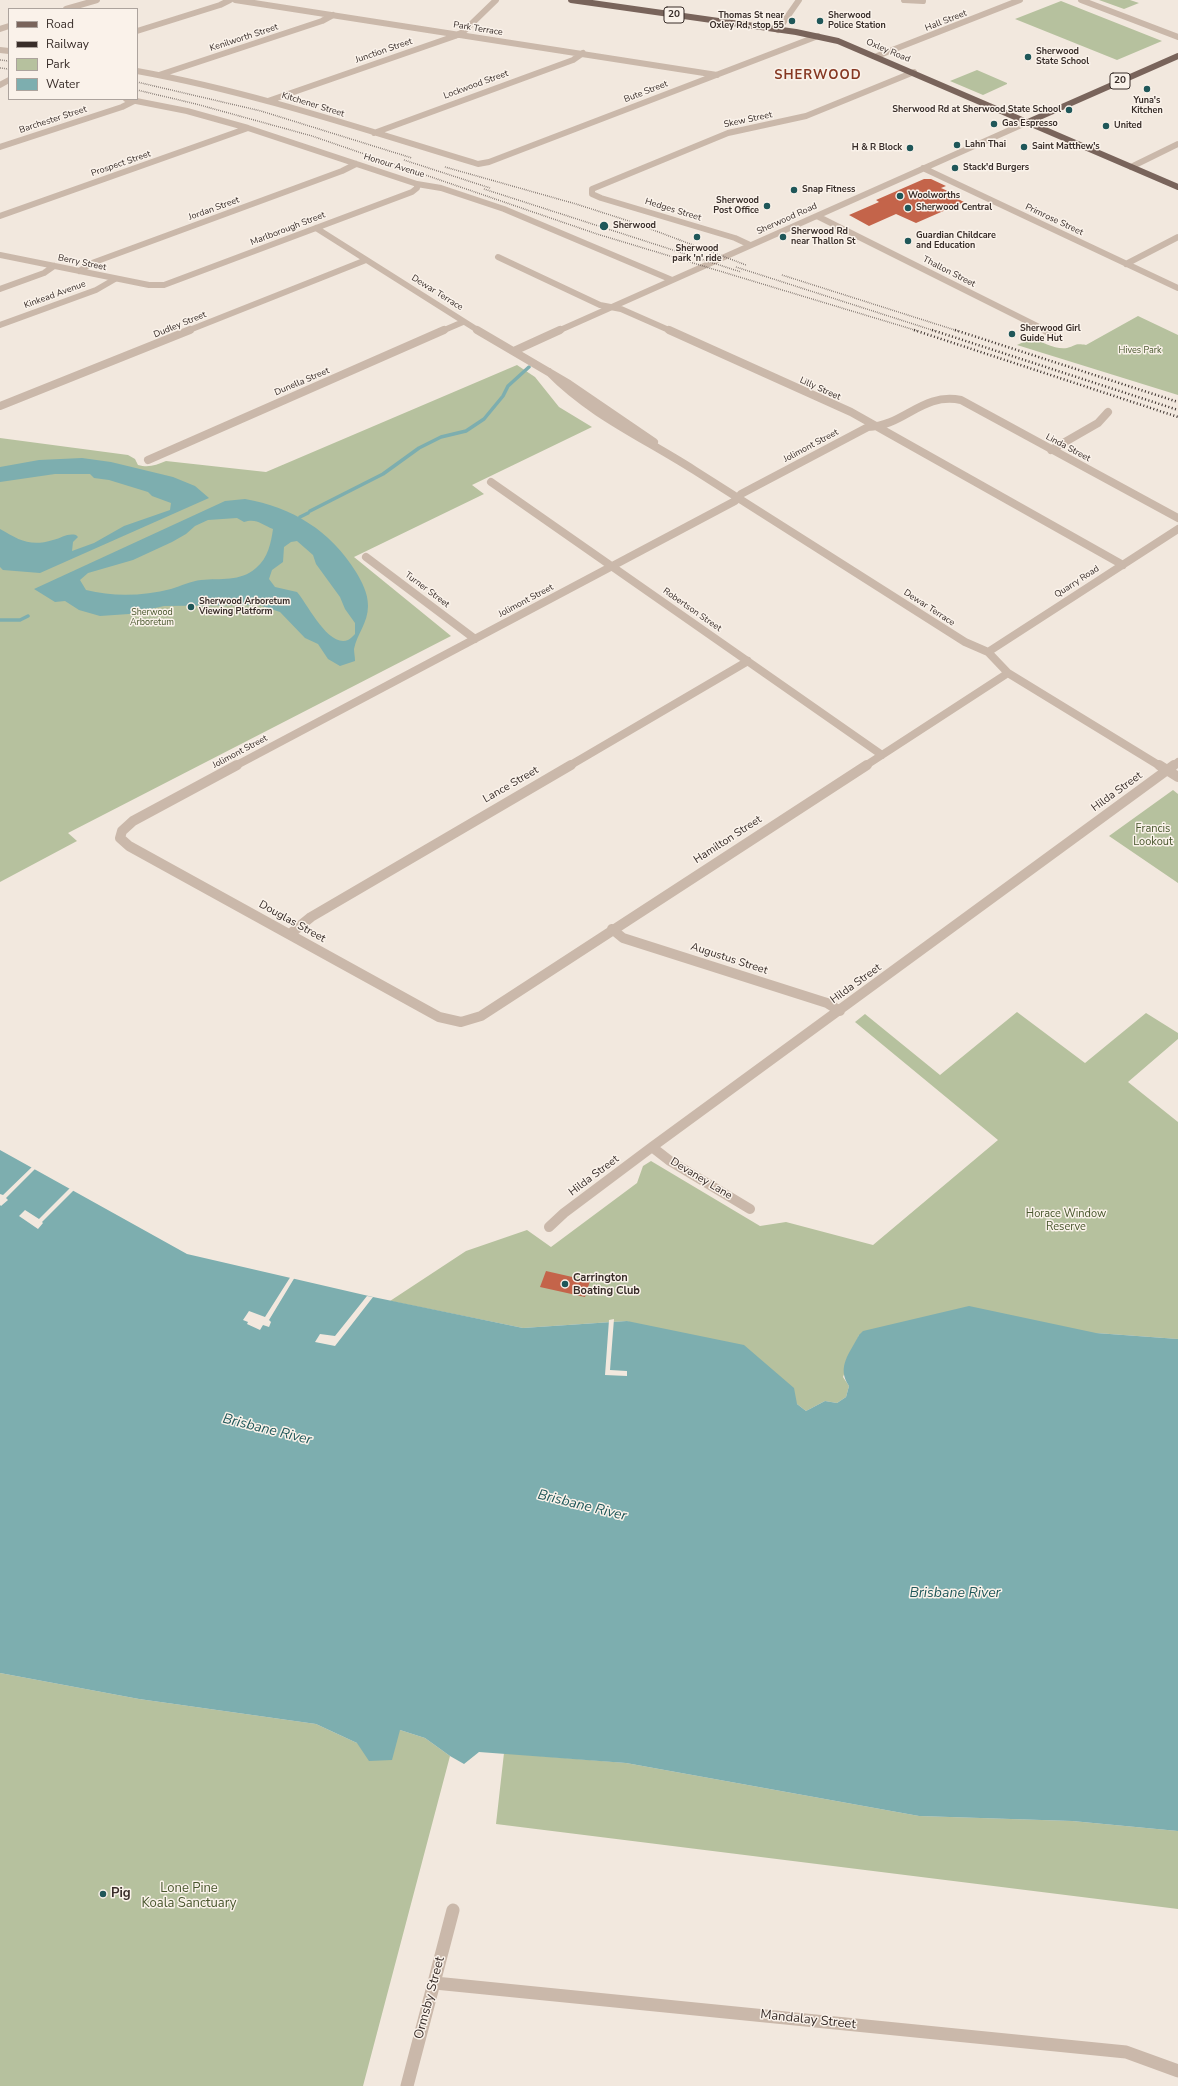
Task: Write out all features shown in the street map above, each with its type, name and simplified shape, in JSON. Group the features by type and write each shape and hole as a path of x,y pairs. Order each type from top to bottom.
{"main road":[{"name":"Oxley Road","path":"571,0 818,36 843,43 877,56 1178,187"},
{"name":"Sherwood Road","path":"1028,122 1178,56"},
{"path":"1048,113 1050,132"}],"street":[{"path":"69,8 97,0"},
{"path":"138,31 220,5 230,0"},
{"name":"Park Terrace","path":"235,0 717,75"},
{"name":"Junction Street","path":"268,101 459,34 496,0"},
{"path":"778,30 799,0"},
{"path":"904,0 923,1"},
{"name":"Hall Street","path":"877,56 1020,0"},
{"path":"1081,0 1178,37"},
{"name":"Kenilworth Street","path":"159,75 172,69 322,21 333,15"},
{"name":"Bute Street","path":"482,164 818,36"},
{"name":"Lockwood Street","path":"374,133 573,60 583,53"},
{"name":"Kitchener Street","path":"138,71 268,101 473,164 482,164"},
{"name":"Skew Street","path":"591,192 596,186 728,133 802,118 914,72"},
{"name":"Honour Avenue","path":"130,100 187,111 248,128 417,184 441,188 504,209 672,280"},
{"name":"Barchester Street","path":"0,147 122,107 134,101"},
{"name":"Sherwood Road","path":"514,350 1028,122"},
{"name":"Prospect Street","path":"0,216 248,128"},
{"path":"1131,167 1178,144"},
{"name":"Jordan Street","path":"79,271 92,263 342,171 356,164"},
{"name":"Primrose Street","path":"923,168 1178,288"},
{"name":"Marlborough Street","path":"161,286 412,192 417,188 417,184"},
{"name":"Hedges Street","path":"591,192 601,198 735,238 750,245"},
{"name":"Thallon Street","path":"817,216 1052,334"},
{"name":"Dewar Terrace","path":"316,228 463,322 514,350 613,412 668,454"},
{"path":"1126,264 1178,237"},
{"name":"Berry Street","path":"0,256 115,279 161,286"},
{"name":"Lilly Street","path":"498,257 600,305 621,309 843,409 877,426 1123,565"},
{"name":"Dudley Street","path":"0,406 366,260"},
{"path":"0,289 44,273 54,266"},
{"name":"Kinkead Avenue","path":"0,325 96,290 115,279"},
{"name":"Dunella Street","path":"148,460 463,322"},
{"name":"Dewar Terrace","path":"549,372 561,386 592,411 627,433 668,454 965,642 988,652 1008,673 1178,777"},
{"name":"Jolimont Street","path":"120,835 122,831 133,821 346,706 735,501 741,494 868,427 886,424 934,399 948,397"},
{"name":"Linda Street","path":"948,397 965,403 1178,518"},
{"path":"1051,450 1098,423 1108,412"},
{"name":"Robertson Street","path":"491,482 882,755"},
{"name":"Quarry Road","path":"988,652 1178,529"},
{"name":"Turner Street","path":"366,557 475,639"},
{"name":"Lance Street","path":"290,934 310,917 748,661"},
{"name":"Hamilton Street","path":"458,1022 469,1021 481,1016 612,929 1008,673"},
{"name":"Hilda Street","path":"549,1227 652,1147 840,1011 1178,762"},
{"name":"Douglas Street","path":"120,835 120,838 129,846 439,1017 458,1022"},
{"name":"Augustus Street","path":"612,929 623,938 827,1003 840,1011"},
{"name":"Devaney Lane","path":"652,1147 670,1161 750,1209"},
{"name":"Ormsby Street","path":"407,2086 453,1910"},
{"name":"Mandalay Street","path":"435,1983 1126,2052 1178,2071"}],"green space":[{"path":"1099,0 1130,0 1139,3 1124,9"},
{"path":"1061,1 1162,41 1117,60 1015,19"},
{"path":"977,70 1007,84 983,95 950,81"},
{"name":"Hives Park","path":"1138,316 1178,335 1178,395 1017,345 1032,338 1058,348 1067,348 1082,344 1086,345"},
{"name":"Sherwood Arboretum","path":"517,365 535,377 559,407 592,427 472,485 484,494 354,557 451,636 68,833 77,841 0,882 0,438 128,455 135,459 138,465 142,466 152,466 166,461 266,472"},
{"name":"Francis Lookout","path":"1173,790 1178,794 1178,883 1109,836"},
{"name":"Horace Window Reserve","path":"1017,1012 1085,1063 1146,1013 1178,1033 1178,1039 1128,1082 1178,1122 1178,1339 1096,1333 859,1335 843,1377 849,1386 846,1397 837,1403 825,1401 806,1411 797,1404 627,1321 523,1328 390,1301 466,1251 527,1230 551,1247 637,1183 643,1166 651,1161 760,1226 786,1222 873,1245 998,1140 855,1022 865,1014 940,1075"},
{"name":"Lone Pine Koala Sanctuary","path":"0,1673 139,1699 316,1724 357,1743 400,1730 425,1738 450,1756 363,2086 0,2086"},
{"path":"504,1753 626,1763 919,1816 1072,1821 1178,1831 1178,1909 496,1824"}],"water":[{"path":"82,458 111,462 173,477 195,486 209,498 40,573 3,570 0,567 0,529 19,539 38,543 67,535 76,535 78,537 73,542 72,551 94,543 124,526 170,510 171,503 152,496 148,492 109,480 94,478 90,474 55,474 0,482 0,467 39,460"},
{"path":"245,499 279,508 309,523 335,544 346,557 356,572 366,592 368,601 368,612 354,649 355,661 340,666 328,659 318,644 305,638 280,612 259,605 164,606 129,614 100,616 79,610 65,601 55,602 34,589 225,501","holes":["237,518 244,522 256,521 273,529 270,545 263,560 256,568 243,576 208,579 190,582 171,589 128,595 107,594 86,590 80,580 88,573 133,560 172,542 186,534 195,526 208,520","297,541 313,555 316,564 340,597 345,609 355,623 355,634 348,640 340,641 326,631 297,592 275,587 269,579 272,570 283,562 284,547 291,542"]},
{"name":"Brisbane River","path":"0,1150 187,1254 373,1297 523,1328 627,1321 744,1345 794,1388 797,1404 806,1411 825,1401 837,1403 846,1397 849,1386 845,1379 844,1366 848,1354 863,1331 969,1306 1096,1333 1178,1339 1178,1831 1072,1821 919,1816 626,1763 479,1752 464,1764 425,1738 400,1730 392,1760 369,1761 357,1743 316,1724 139,1699 0,1673"}],"pier":[{"path":"33,1166 36,1168 6,1198 8,1200 1,1206 0,1194 3,1195"},
{"path":"71,1187 75,1189 42,1222 43,1223 38,1229 19,1216 25,1210 39,1219"},
{"path":"291,1276 295,1277 269,1320 271,1322 269,1327 263,1325 260,1330 247,1324 248,1322 243,1320 249,1311 265,1317"},
{"path":"367,1296 373,1297 335,1346 315,1342 320,1334 335,1336"},
{"path":"614,1319 610,1370 627,1371 627,1376 605,1375 609,1320"}],"building":[{"name":"Sherwood Central","path":"924,179 931,179 946,186 941,188 961,197 958,199 964,202 916,223 896,214 869,226 849,215 879,202 876,200"},
{"name":"Carrington Boating Club","path":"546,1271 590,1281 585,1297 540,1287"}],"waterway":[{"path":"310,511 383,474 419,448 441,437 466,431 484,419 503,396 508,386 529,367"},
{"path":"300,517 308,513"},
{"path":"0,620 20,620 28,616"}],"railway":[{"path":"0,60 8,61"},
{"path":"0,68 8,69"},
{"path":"138,82 261,111 412,158"},
{"path":"138,90 196,104 312,136 597,234 918,331"},
{"path":"404,160 490,188"},
{"path":"445,167 576,204 632,222 746,265"},
{"path":"484,189 741,272"},
{"path":"736,267 935,331"},
{"path":"782,275 958,331"},
{"path":"914,330 1178,417"},
{"path":"932,330 1178,410"},
{"path":"955,330 1178,402"}],"place":[{"name":"Thomas St near Oxley Rd, stop 55","path":"792,21"},
{"name":"Sherwood Police Station","path":"820,21"},
{"name":"Sherwood State School","path":"1028,57"},
{"name":"Yuna's Kitchen","path":"1147,89"},
{"name":"Sherwood Rd at Sherwood State School","path":"1069,110"},
{"name":"Gas Espresso","path":"994,124"},
{"name":"United","path":"1106,126"},
{"name":"Lahn Thai","path":"957,145"},
{"name":"Saint Matthew's","path":"1024,147"},
{"name":"H & R Block","path":"910,148"},
{"name":"Stack'd Burgers","path":"955,168"},
{"name":"Snap Fitness","path":"794,190"},
{"name":"Woolworths","path":"900,196"},
{"name":"Sherwood Post Office","path":"767,206"},
{"name":"Sherwood Central","path":"908,208"},
{"name":"Sherwood","path":"604,226"},
{"name":"Sherwood park 'n' ride","path":"697,237"},
{"name":"Sherwood Rd near Thallon St","path":"783,237"},
{"name":"Guardian Childcare and Education","path":"908,241"},
{"name":"Sherwood Girl Guide Hut","path":"1012,334"},
{"name":"Sherwood Arboretum Viewing Platform","path":"191,607"},
{"name":"Carrington Boating Club","path":"565,1284"},
{"name":"Pig","path":"103,1894"}],"district":[{"name":"SHERWOOD","path":"818,76"}]}
